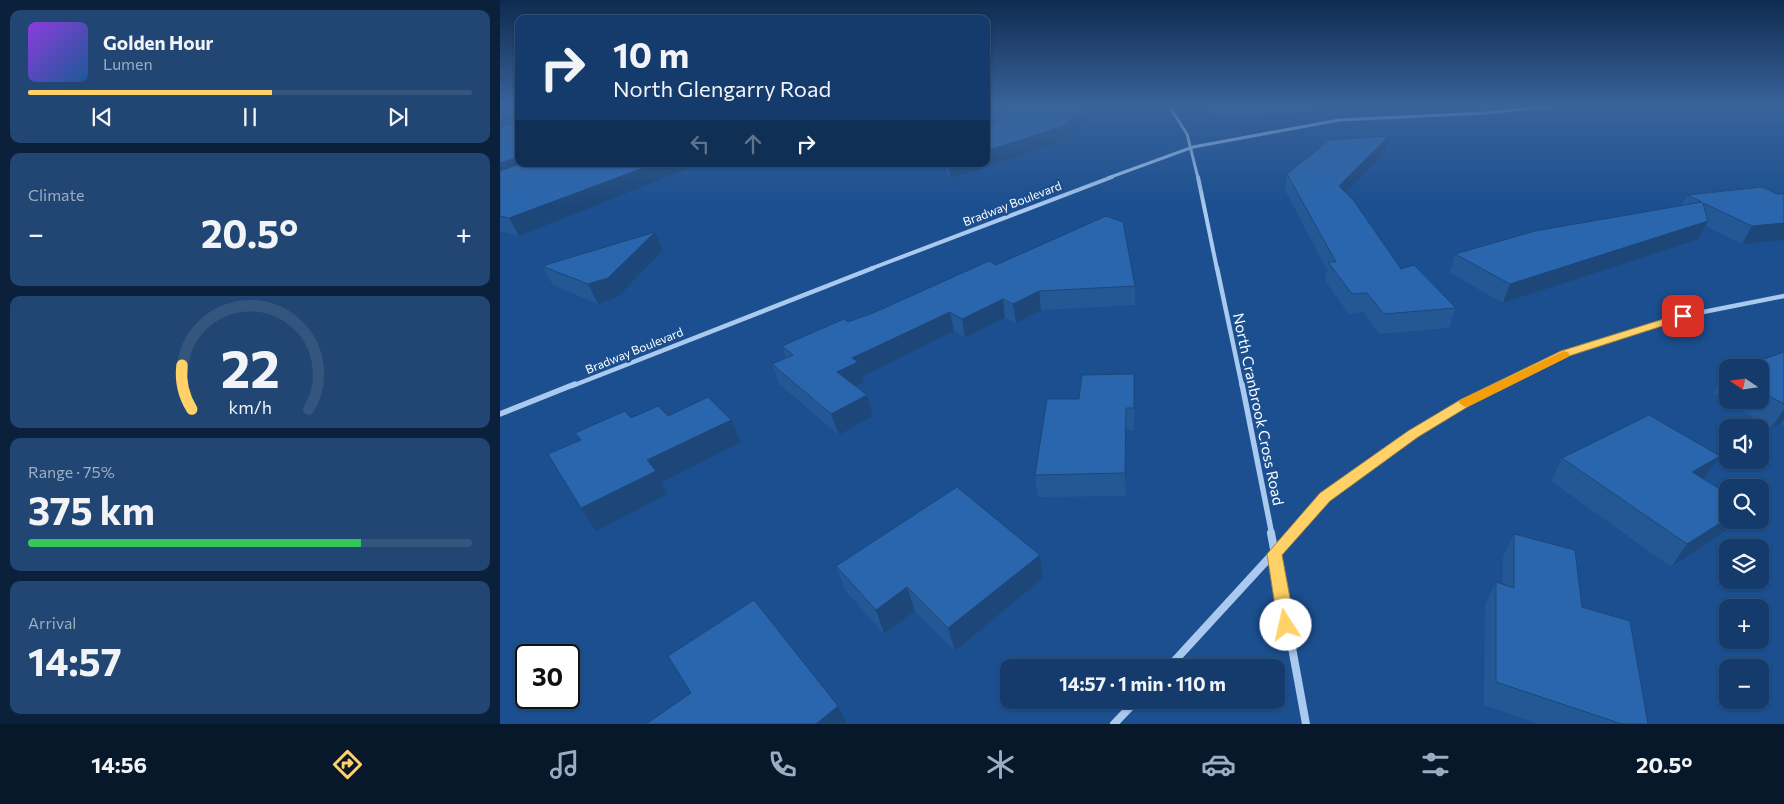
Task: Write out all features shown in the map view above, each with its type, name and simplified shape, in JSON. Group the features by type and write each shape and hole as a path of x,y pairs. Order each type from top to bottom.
{"street":[{"name":"North Cranbrook Cross Road","path":"1190,140 1265,496 1306,724"},
{"name":"Bradway Boulevard","path":"500,414 1024,208 1193,147 1232,140"},
{"path":"1176,659 1325,497 1413,434 1464,403 1565,354 1683,316 1784,296"},
{"path":"1114,724 1128,709"}],"building":[{"path":"500,140 515,140 515,158 500,163"},
{"path":"990,140 1021,140 990,150"},
{"path":"1329,140 1385,140 1339,186 1354,201 1401,269 1414,265 1456,308 1384,314 1367,293 1352,294 1328,262 1336,262 1287,174"},
{"path":"515,166 646,167 509,218 500,216 500,171"},
{"path":"1762,187 1777,194 1784,194 1784,223 1752,226 1703,203 1708,221 1510,284 1455,254 1535,231 1702,202 1687,195"},
{"path":"1106,216 1123,222 1135,286 1039,291 1013,304 1003,299 962,319 950,312 852,358 858,362 837,372 867,395 831,414 772,364 793,355 782,346 844,319 848,322 873,313 989,261 996,265"},
{"path":"655,232 608,278 588,284 542,266"},
{"path":"1784,352 1784,404 1769,396 1769,359 1764,359"},
{"path":"1134,374 1134,408 1126,408 1125,473 1035,475 1047,399 1079,399 1082,375"},
{"path":"708,397 731,420 647,460 656,471 581,508 548,454 581,440 575,433 625,411 631,418 658,406 668,416"},
{"path":"1649,415 1719,455 1692,472 1719,488 1719,524 1687,544 1562,458"},
{"path":"957,487 1040,555 948,628 907,587 876,610 836,566"},
{"path":"1514,534 1575,550 1582,607 1630,621 1648,724 1622,724 1496,682 1496,582 1514,588"},
{"path":"754,600 838,706 816,724 646,724 691,693 668,656"}],"slow traffic":[{"path":"1465,403 1564,354"}],"route":[{"path":"1286,625 1274,554 1325,497 1413,434 1464,403 1565,354 1683,316"}]}
